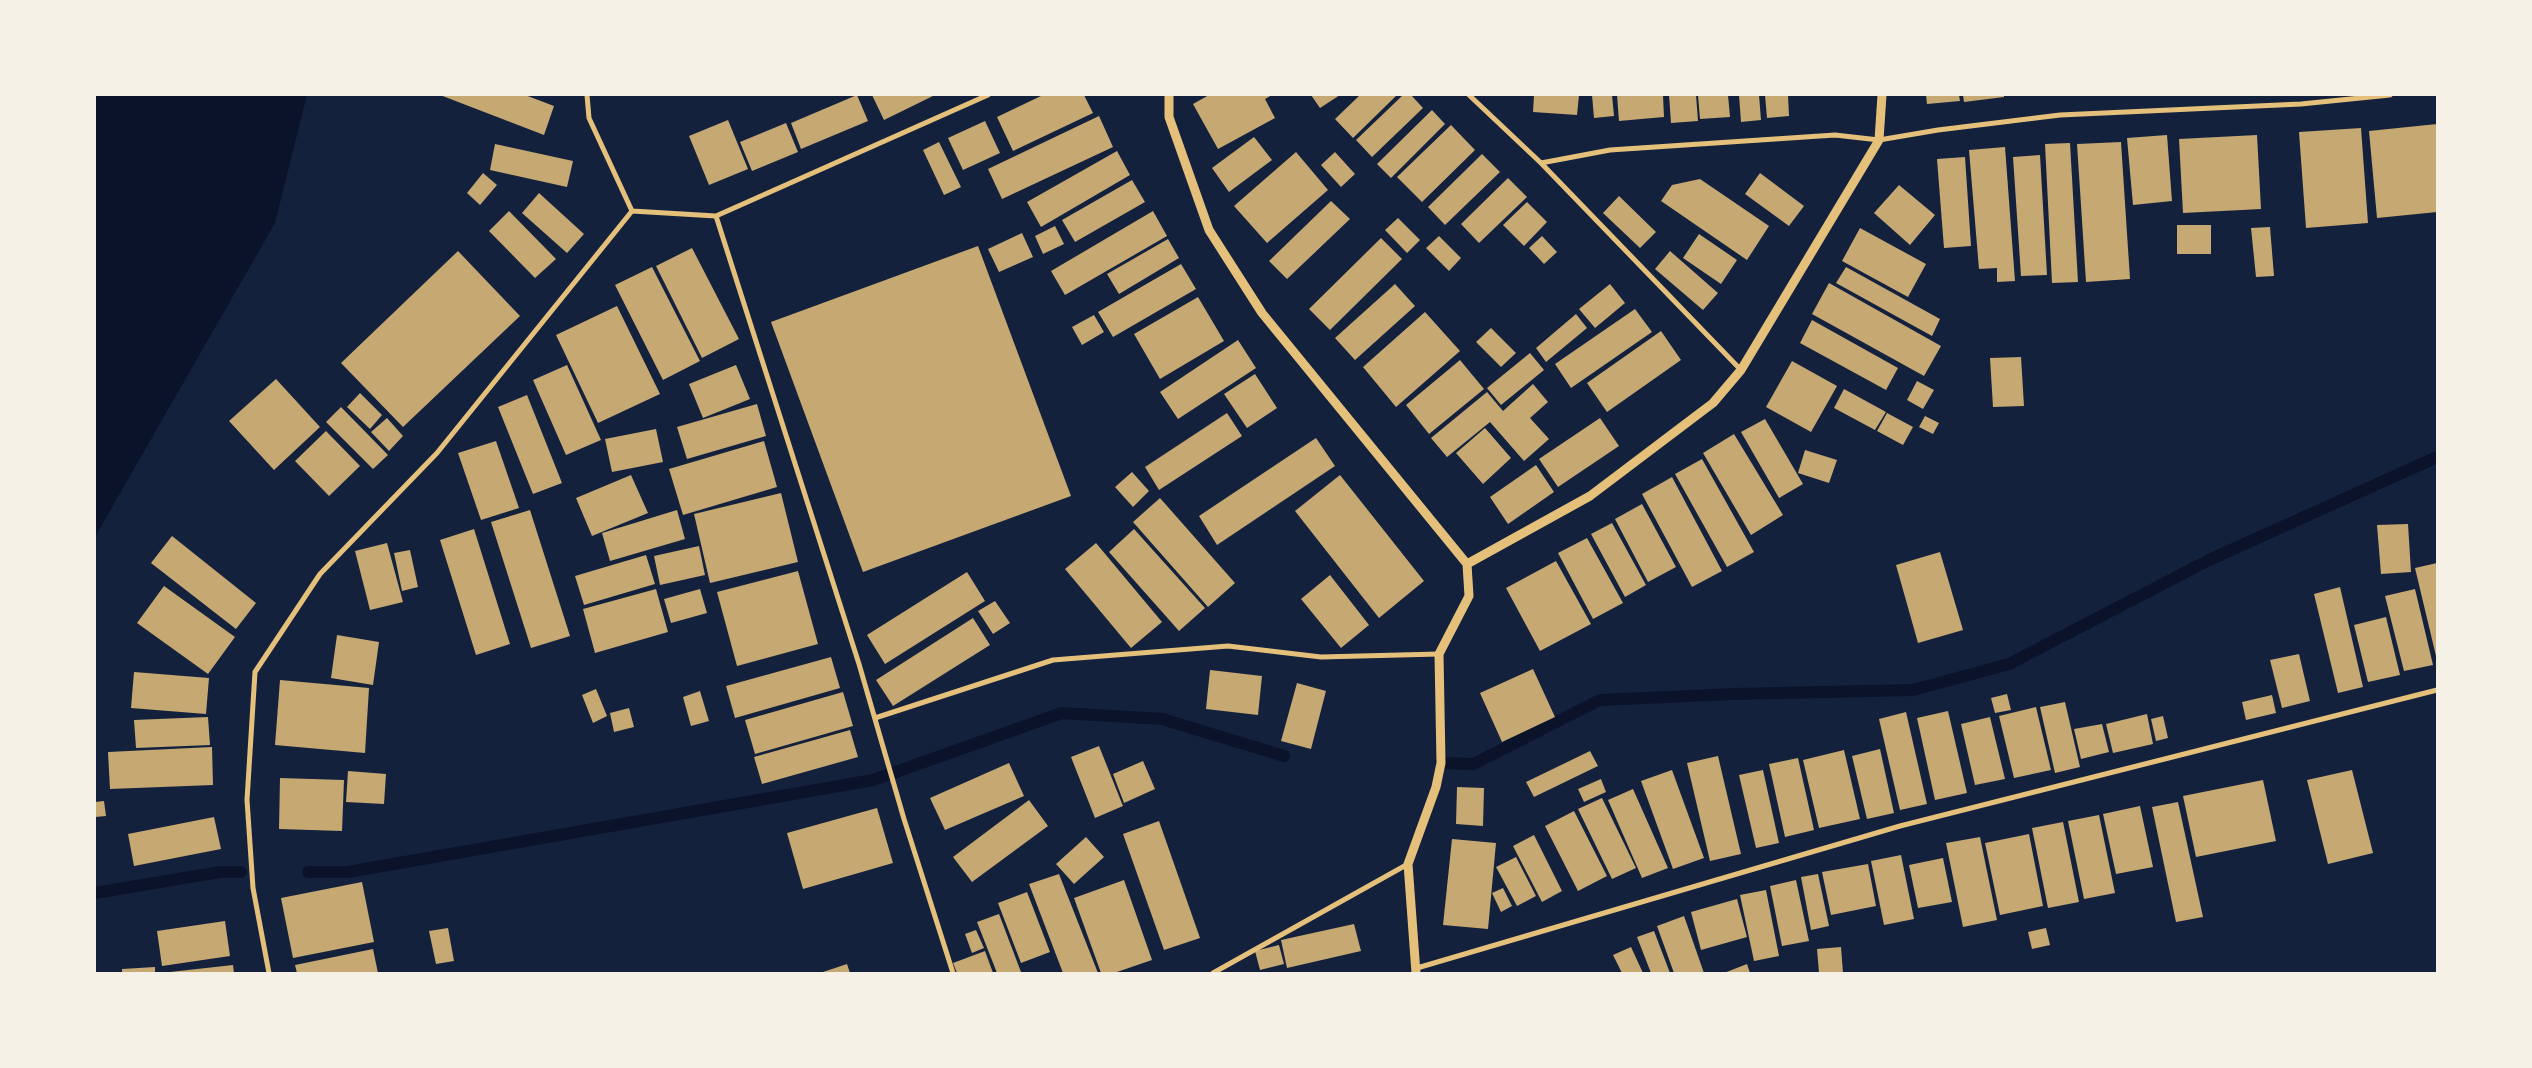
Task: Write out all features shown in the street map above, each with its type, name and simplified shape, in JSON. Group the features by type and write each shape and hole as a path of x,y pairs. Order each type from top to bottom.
{"street":[{"path":"587,95 589,118 632,212"},
{"path":"632,212 716,216 988,95"},
{"path":"1169,95 1169,117 1210,230 1262,313 1467,564 1469,596 1439,654 1441,763 1436,787 1408,864 1417,971 1900,826 2437,690"},
{"path":"1470,95 1541,163 1741,370"},
{"path":"1467,564 1590,496 1713,403 1741,370 1879,140 1882,95"},
{"path":"1541,163 1610,150 1835,135 1879,140 1938,130 2060,115 2301,104 2390,95"},
{"path":"269,973 253,888 247,800 255,672 320,574 437,453 632,212"},
{"path":"716,216 885,747 904,819 953,973"},
{"path":"875,718 1053,660 1228,646 1321,657 1439,654"},
{"path":"1213,973 1408,864"}],"water":[{"path":"95,95 307,95 275,223 95,537"}],"building":[{"path":"440,95 525,95 554,106 544,135"},
{"path":"857,95 868,121 801,149 791,123"},
{"path":"872,95 935,95 884,120"},
{"path":"1043,95 1084,95 1093,113 1013,151 997,117"},
{"path":"1209,95 1272,95 1265,99 1275,118 1218,149 1193,104"},
{"path":"1311,95 1340,95 1320,108"},
{"path":"1360,95 1397,95 1353,138 1335,119"},
{"path":"1403,95 1411,95 1423,108 1372,157 1356,140"},
{"path":"1534,95 1579,95 1577,115 1533,112"},
{"path":"1592,95 1612,95 1614,116 1594,118"},
{"path":"1617,95 1663,95 1664,117 1619,121"},
{"path":"1669,95 1696,95 1698,121 1671,123"},
{"path":"1698,95 1728,95 1730,117 1700,119"},
{"path":"1739,95 1759,95 1761,120 1741,122"},
{"path":"1765,95 1788,95 1789,116 1767,118"},
{"path":"1926,95 1959,95 1960,101 1927,104"},
{"path":"1963,95 2004,95 2004,97 1964,102"},
{"path":"1432,110 1445,124 1391,178 1377,164"},
{"path":"1099,116 1113,147 1002,199 988,169"},
{"path":"728,120 748,169 709,185 689,136"},
{"path":"985,121 1000,153 963,170 948,138"},
{"path":"786,123 798,152 752,171 740,142"},
{"path":"2437,124 2437,212 2377,218 2369,131"},
{"path":"1451,125 1475,150 1422,202 1397,177"},
{"path":"2361,128 2368,223 2306,228 2299,132"},
{"path":"2167,135 2172,201 2133,205 2127,138"},
{"path":"2257,135 2261,209 2183,213 2179,139"},
{"path":"1254,137 1272,160 1229,192 1212,168"},
{"path":"939,142 961,187 944,195 923,150"},
{"path":"2121,142 2130,279 2086,282 2077,144"},
{"path":"2070,143 2078,282 2052,283 2045,144"},
{"path":"495,144 573,161 567,187 490,170"},
{"path":"2005,147 2015,281 1997,282 1997,268 1979,269 1969,150"},
{"path":"1117,151 1130,175 1041,227 1027,202"},
{"path":"1296,152 1328,190 1267,243 1234,206"},
{"path":"1335,152 1355,174 1341,187 1321,165"},
{"path":"1482,154 1500,172 1445,225 1428,207"},
{"path":"2040,155 2047,275 2021,276 2013,157"},
{"path":"1965,157 1971,246 1944,248 1937,159"},
{"path":"483,173 497,185 480,205 467,193"},
{"path":"1760,173 1804,206 1789,226 1745,194"},
{"path":"1508,178 1527,197 1479,243 1461,224"},
{"path":"1700,179 1769,226 1747,260 1661,201 1672,185"},
{"path":"1132,180 1145,202 1075,242 1062,220"},
{"path":"1899,185 1935,215 1910,245 1874,213"},
{"path":"539,193 584,234 567,253 522,213"},
{"path":"1619,196 1656,232 1640,248 1603,213"},
{"path":"1331,201 1350,219 1287,279 1269,261"},
{"path":"1527,202 1547,222 1524,246 1503,225"},
{"path":"509,211 556,259 535,278 489,231"},
{"path":"1153,211 1167,236 1065,295 1051,271"},
{"path":"1398,218 1420,240 1407,253 1385,230"},
{"path":"2177,225 2211,225 2211,254 2177,254"},
{"path":"1055,226 1064,244 1043,254 1035,236"},
{"path":"2270,227 2274,276 2256,277 2251,228"},
{"path":"1860,228 1926,264 1908,297 1842,261"},
{"path":"1022,233 1033,257 999,272 988,249"},
{"path":"1699,234 1737,260 1721,284 1683,258"},
{"path":"1439,236 1461,258 1449,271 1426,248"},
{"path":"1542,236 1557,252 1544,264 1529,248"},
{"path":"1381,238 1402,259 1330,330 1309,309"},
{"path":"1168,239 1179,258 1119,294 1107,274"},
{"path":"978,246 1071,496 863,572 771,322"},
{"path":"692,248 739,339 702,358 656,266"},
{"path":"458,251 520,316 403,427 341,363"},
{"path":"1670,251 1718,293 1703,310 1655,269"},
{"path":"1181,264 1196,289 1113,337 1098,312"},
{"path":"652,267 700,361 663,380 615,285"},
{"path":"1846,267 1940,319 1932,336 1836,283"},
{"path":"1829,283 1941,346 1924,376 1812,314"},
{"path":"1395,284 1415,306 1355,360 1335,338"},
{"path":"1610,284 1625,303 1595,328 1579,309"},
{"path":"1198,297 1224,341 1160,379 1134,334"},
{"path":"617,306 660,394 598,423 556,335"},
{"path":"1635,309 1652,332 1571,388 1555,364"},
{"path":"1425,312 1460,351 1396,407 1363,367"},
{"path":"1576,314 1587,328 1546,362 1536,348"},
{"path":"1094,315 1104,332 1082,345 1072,327"},
{"path":"1812,320 1898,368 1886,390 1800,343"},
{"path":"1491,328 1516,353 1501,367 1476,342"},
{"path":"1661,331 1681,360 1607,412 1587,383"},
{"path":"1238,340 1256,368 1178,419 1160,392"},
{"path":"1530,353 1544,370 1501,405 1487,388"},
{"path":"2021,357 2024,406 1993,407 1990,358"},
{"path":"1460,360 1484,389 1429,434 1406,405"},
{"path":"1792,361 1837,386 1811,432 1766,407"},
{"path":"567,365 601,440 566,455 533,380"},
{"path":"736,365 750,399 703,418 689,384"},
{"path":"1255,374 1277,408 1247,428 1224,394"},
{"path":"276,379 320,427 274,470 229,421"},
{"path":"1917,381 1934,390 1923,409 1907,400"},
{"path":"1533,384 1548,402 1530,418 1549,439 1524,461 1490,422 1447,457 1431,438 1487,392 1503,411"},
{"path":"1844,389 1886,412 1875,430 1834,408"},
{"path":"360,393 382,415 370,429 347,407"},
{"path":"527,395 562,483 533,494 498,407"},
{"path":"757,404 766,436 687,459 677,427"},
{"path":"341,407 388,455 373,469 326,422"},
{"path":"1227,413 1242,436 1159,490 1145,467"},
{"path":"1887,413 1913,427 1903,445 1877,431"},
{"path":"1925,416 1939,423 1933,434 1919,427"},
{"path":"387,418 403,436 389,451 371,432"},
{"path":"1600,418 1619,446 1558,487 1539,459"},
{"path":"1765,419 1803,484 1779,498 1741,432"},
{"path":"1485,428 1511,458 1483,484 1456,453"},
{"path":"656,429 663,462 612,472 605,439"},
{"path":"326,431 360,466 329,496 295,461"},
{"path":"1734,434 1783,515 1751,535 1703,453"},
{"path":"1316,438 1335,466 1217,545 1199,516"},
{"path":"496,441 519,508 481,520 458,453"},
{"path":"764,441 777,487 683,515 669,469"},
{"path":"1805,450 1837,460 1829,483 1798,473"},
{"path":"1702,459 1754,552 1727,567 1675,474"},
{"path":"1536,465 1554,492 1508,524 1490,497"},
{"path":"1132,472 1149,491 1133,507 1115,487"},
{"path":"631,475 648,513 592,536 576,498"},
{"path":"1340,475 1424,581 1379,618 1295,511"},
{"path":"1672,477 1722,571 1692,587 1642,494"},
{"path":"781,493 798,562 710,583 694,514"},
{"path":"1160,498 1235,583 1208,607 1133,522"},
{"path":"1642,504 1676,567 1648,582 1615,519"},
{"path":"530,510 570,636 531,648 491,522"},
{"path":"677,510 685,539 610,561 602,533"},
{"path":"1612,523 1646,585 1625,597 1591,534"},
{"path":"2408,524 2411,572 2381,574 2377,525"},
{"path":"474,529 510,644 476,655 440,540"},
{"path":"1134,529 1205,608 1179,631 1109,552"},
{"path":"172,536 256,603 236,629 151,563"},
{"path":"1587,538 1623,603 1593,619 1558,553"},
{"path":"387,543 403,602 370,610 355,551"},
{"path":"1096,543 1162,622 1131,648 1065,569"},
{"path":"699,546 705,575 660,585 654,556"},
{"path":"410,550 418,587 402,591 394,553"},
{"path":"1940,552 1963,630 1918,643 1896,565"},
{"path":"646,555 655,584 584,605 575,576"},
{"path":"1556,561 1591,624 1540,651 1506,588"},
{"path":"2437,563 2437,656 2436,656 2415,568"},
{"path":"798,571 818,644 737,666 717,592"},
{"path":"967,572 985,601 885,664 867,635"},
{"path":"1330,575 1369,625 1341,648 1301,599"},
{"path":"164,586 235,637 208,674 137,623"},
{"path":"2340,587 2363,687 2338,693 2314,594"},
{"path":"656,589 668,632 595,653 583,609"},
{"path":"700,589 707,613 671,623 664,599"},
{"path":"2415,589 2433,665 2404,671 2385,596"},
{"path":"995,601 1010,623 993,634 978,611"},
{"path":"2386,617 2400,675 2368,682 2354,625"},
{"path":"973,618 990,645 893,706 876,680"},
{"path":"337,635 379,642 373,685 331,678"},
{"path":"2299,654 2310,701 2282,708 2270,660"},
{"path":"831,657 840,688 735,718 726,686"},
{"path":"1533,669 1555,717 1502,742 1480,693"},
{"path":"1210,670 1262,676 1258,715 1206,709"},
{"path":"134,672 209,678 206,714 131,708"},
{"path":"280,680 369,688 365,753 275,745"},
{"path":"1297,683 1326,691 1311,749 1281,741"},
{"path":"596,689 607,716 593,723 582,695"},
{"path":"700,691 709,721 691,726 683,697"},
{"path":"843,692 853,726 755,754 745,720"},
{"path":"2007,694 2011,710 1995,713 1991,698"},
{"path":"2272,695 2276,713 2246,720 2242,702"},
{"path":"2065,702 2080,767 2055,773 2040,707"},
{"path":"2036,707 2051,770 2014,778 1999,716"},
{"path":"629,708 634,727 614,732 610,713"},
{"path":"1948,711 1967,793 1935,800 1917,718"},
{"path":"1906,712 1927,804 1900,810 1879,719"},
{"path":"2147,714 2153,744 2113,753 2106,724"},
{"path":"2163,716 2168,738 2156,741 2151,719"},
{"path":"208,717 210,745 136,748 134,720"},
{"path":"1990,717 2005,779 1975,785 1961,724"},
{"path":"2102,724 2109,752 2081,759 2074,729"},
{"path":"850,730 858,757 762,784 754,757"},
{"path":"1099,746 1123,806 1095,818 1071,757"},
{"path":"212,747 213,785 110,789 108,752"},
{"path":"1880,749 1894,813 1867,819 1852,756"},
{"path":"1844,750 1860,819 1819,828 1803,760"},
{"path":"1590,751 1598,766 1534,797 1526,782"},
{"path":"1718,756 1741,854 1710,861 1687,763"},
{"path":"1798,758 1814,830 1785,837 1769,764"},
{"path":"1143,761 1155,789 1124,803 1113,774"},
{"path":"1009,763 1024,796 945,830 930,798"},
{"path":"1672,770 1704,858 1673,869 1641,781"},
{"path":"1763,770 1779,843 1756,848 1739,775"},
{"path":"2352,770 2373,853 2328,864 2307,780"},
{"path":"348,771 386,774 384,804 346,802"},
{"path":"280,778 344,780 342,831 279,829"},
{"path":"1601,779 1606,792 1584,802 1578,789"},
{"path":"2263,780 2276,841 2196,857 2183,796"},
{"path":"1457,787 1484,788 1483,826 1456,824"},
{"path":"1633,789 1668,868 1642,878 1608,800"},
{"path":"1602,798 1636,868 1612,879 1578,809"},
{"path":"1029,800 1048,826 972,882 953,857"},
{"path":"104,801 106,816 95,817 95,802"},
{"path":"2178,802 2203,917 2176,922 2152,807"},
{"path":"2140,806 2153,867 2116,874 2103,814"},
{"path":"877,808 893,863 803,889 787,833"},
{"path":"1574,811 1607,876 1578,891 1545,826"},
{"path":"2099,815 2115,893 2084,899 2068,821"},
{"path":"214,817 221,849 134,866 128,834"},
{"path":"1159,821 1200,938 1164,950 1123,834"},
{"path":"2063,822 2079,902 2048,908 2032,828"},
{"path":"2029,834 2043,906 2000,915 1985,843"},
{"path":"1534,835 1562,891 1542,902 1513,846"},
{"path":"1086,837 1104,857 1074,884 1056,864"},
{"path":"1980,837 1997,920 1963,927 1946,843"},
{"path":"1452,839 1496,843 1488,929 1443,925"},
{"path":"1901,855 1914,919 1884,925 1871,861"},
{"path":"1516,857 1536,896 1517,906 1496,867"},
{"path":"1943,858 1952,902 1918,908 1909,865"},
{"path":"1868,864 1876,906 1831,915 1822,872"},
{"path":"1059,874 1098,973 1063,973 1029,884"},
{"path":"1818,874 1829,926 1811,930 1801,877"},
{"path":"1124,880 1152,960 1114,973 1101,973 1074,898"},
{"path":"1796,880 1809,941 1782,946 1770,886"},
{"path":"362,882 374,942 293,958 281,898"},
{"path":"1503,888 1512,906 1501,912 1492,893"},
{"path":"1766,890 1779,956 1754,961 1740,895"},
{"path":"1027,892 1050,952 1021,963 998,903"},
{"path":"1737,899 1747,937 1701,950 1691,912"},
{"path":"999,914 1021,972 997,973 977,922"},
{"path":"1684,916 1704,973 1674,973 1657,926"},
{"path":"225,921 230,956 162,966 157,931"},
{"path":"1354,924 1361,951 1287,968 1281,940"},
{"path":"448,928 454,961 436,964 429,931"},
{"path":"2046,928 2050,945 2032,949 2028,932"},
{"path":"976,930 984,948 972,953 965,934"},
{"path":"1654,931 1670,973 1651,973 1637,937"},
{"path":"1279,945 1284,964 1260,970 1255,951"},
{"path":"1631,947 1643,973 1622,973 1613,955"},
{"path":"1841,947 1843,973 1819,973 1817,949"},
{"path":"373,949 378,973 297,973 295,965"},
{"path":"985,951 993,973 957,973 953,963"},
{"path":"847,964 850,973 820,973"},
{"path":"1747,964 1750,973 1724,973"},
{"path":"233,965 234,973 170,973 170,972"},
{"path":"155,967 155,973 122,973 122,969"}],"waterway":[{"path":"1441,763 1473,764 1600,700 1734,694 1913,690 2009,664 2209,560 2437,457"},
{"path":"308,872 348,872 873,780 1062,713 1162,719 1284,756"},
{"path":"95,893 220,872 241,872"}]}
